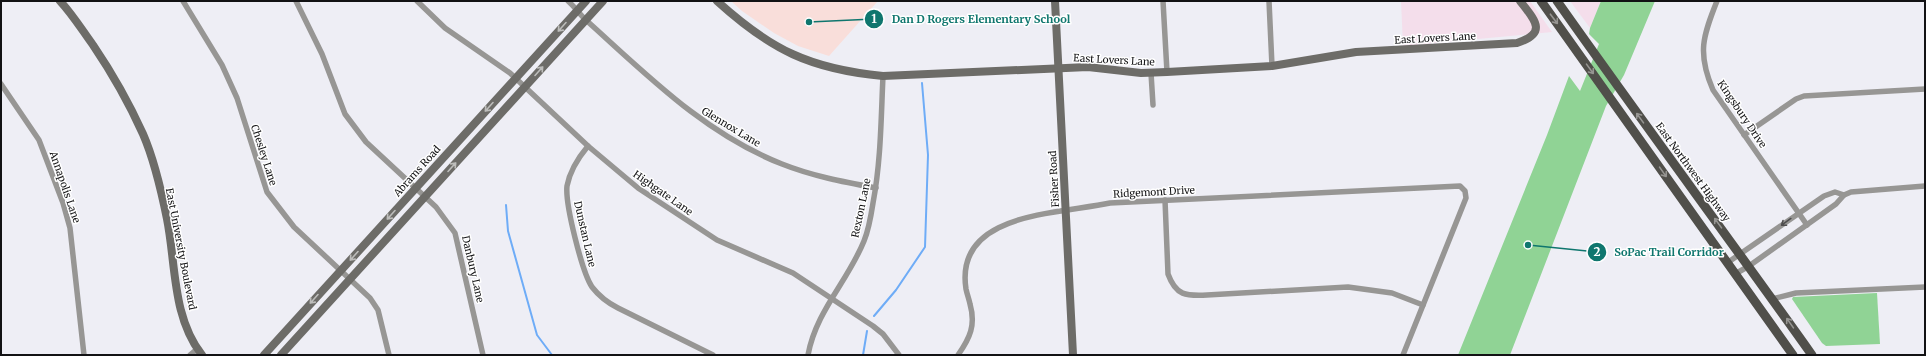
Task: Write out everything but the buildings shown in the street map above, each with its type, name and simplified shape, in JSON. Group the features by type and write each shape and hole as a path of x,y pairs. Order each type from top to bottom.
{"main road":[{"path":"1541,1 1793,355"},
{"name":"East Northwest Highway","path":"1558,1 1578,31 1812,355"}],"street":[{"name":"East University Boulevard","path":"60,1 71,13 104,62 125,97 144,136 167,220 178,297 186,328 199,352"},
{"name":"Chesley Lane","path":"183,1 222,65 237,98 267,192 294,227 370,298 378,310 389,355"},
{"name":"Danbury Lane","path":"296,1 322,54 345,114 366,142 426,196 444,216 455,233 483,355"},
{"name":"Highgate Lane","path":"417,1 445,28 516,78 588,146 662,206 729,246 793,273 883,334 899,355"},
{"name":"Glennox Lane","path":"568,1 586,20 676,101 716,131 780,164 808,174 876,188"},
{"name":"Abrams Road","path":"264,355 586,1"},
{"path":"282,355 603,1"},
{"name":"East Lovers Lane","path":"717,1 755,33 793,55 828,67 860,74 883,76 1058,67 1088,67 1151,73 1272,66 1356,52 1517,43 1532,38 1536,33 1536,28 1531,16 1520,1"},
{"name":"Fisher Road","path":"1055,1 1073,355"},
{"path":"1163,1 1167,72"},
{"path":"1269,1 1272,66"},
{"name":"Kingsbury Drive","path":"1717,1 1704,37 1703,57 1706,73 1713,90 1807,225"},
{"path":"1151,73 1153,105"},
{"name":"Rexton Lane","path":"808,355 813,335 831,299 851,269 865,239 876,188 883,76"},
{"name":"Annapolis Lane","path":"1,84 39,140 63,203 70,228 84,355"},
{"path":"1744,135 1796,99 1804,96 1925,89"},
{"name":"Dunstan Lane","path":"588,146 571,171 567,187 567,200 583,266 592,287 609,303 713,355"},
{"name":"Ridgemont Drive","path":"958,355 970,336 973,327 973,316 966,290 966,276 968,262 980,240 998,227 1013,221 1110,203 1460,186 1465,191 1466,198 1424,304"},
{"path":"1735,274 1749,266 1836,204 1844,195 1858,191 1925,186"},
{"path":"1727,263 1824,196 1835,192 1844,195"},
{"path":"1165,200 1168,274 1172,286 1180,293 1189,296 1348,287 1392,293 1424,304 1404,355"},
{"path":"1772,299 1796,293 1925,287"},
{"path":"190,355 199,352"}],"shaded area":[{"path":"731,1 878,1 829,56 798,46 774,33 742,11"},
{"path":"1401,1 1530,1 1552,32 1403,46"},
{"path":"1570,1 1601,1 1590,28"}],"green space":[{"path":"1601,1 1655,1 1624,75 1606,106 1510,355 1458,355 1547,135 1569,76 1580,91 1599,44 1589,34"},
{"path":"1877,293 1880,344 1826,346 1822,343 1792,299 1793,297"}],"waterway":[{"path":"874,316 896,290 925,247 928,155 922,83"},
{"path":"506,205 508,231 537,335 552,355"},
{"path":"863,355 867,331"}],"place":[{"name":"Dan D Rogers Elementary School","path":"809,22"},
{"name":"SoPac Trail Corridor","path":"1528,245"}]}
